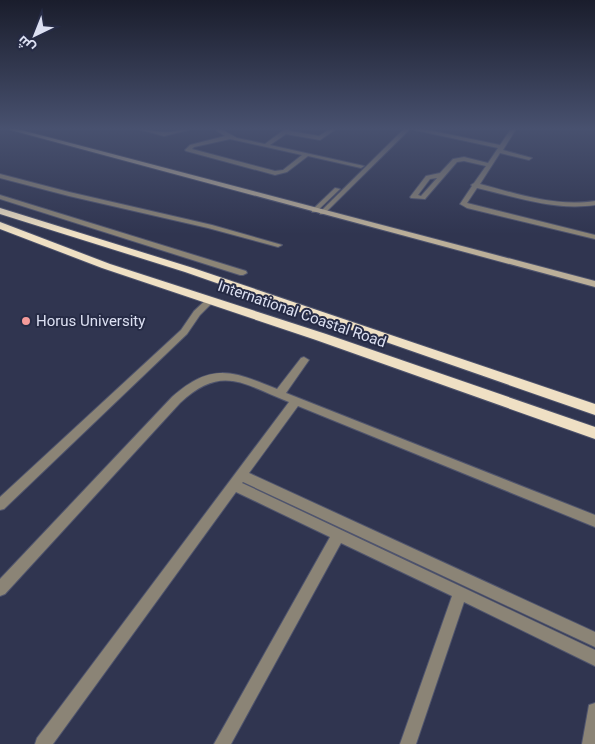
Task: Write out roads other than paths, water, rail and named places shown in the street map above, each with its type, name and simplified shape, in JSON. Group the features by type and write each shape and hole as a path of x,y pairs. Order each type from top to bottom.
{"highway":[{"name":"International Coastal Road","path":"0,211 189,270 595,410"},
{"name":"International Coastal Road","path":"0,226 92,261 211,300 595,433"}],"main road":[{"path":"146,164 595,278"},
{"path":"153,164 595,284"}],"street":[{"path":"240,164 275,173 285,171 295,164"},
{"path":"350,164 361,166"},
{"path":"321,209 363,164"},
{"path":"321,209 371,164"},
{"path":"443,175 428,177 413,197 423,198 454,164"},
{"path":"480,164 488,165 462,202 466,206 592,236"},
{"path":"0,176 60,194 238,233 278,245"},
{"path":"474,185 562,205 579,206 595,203"},
{"path":"0,198 243,273"},
{"path":"0,505 184,332 196,314 211,300"},
{"path":"279,394 304,360"},
{"path":"0,589 176,400 196,382 207,377 233,376 595,521"},
{"path":"43,744 296,401"},
{"path":"237,480 338,535 595,658"},
{"path":"237,480 595,640"},
{"path":"222,744 338,535"},
{"path":"408,744 460,593"},
{"path":"590,744 595,711"}],"place":[{"name":"Horus University","path":"26,321"}]}
